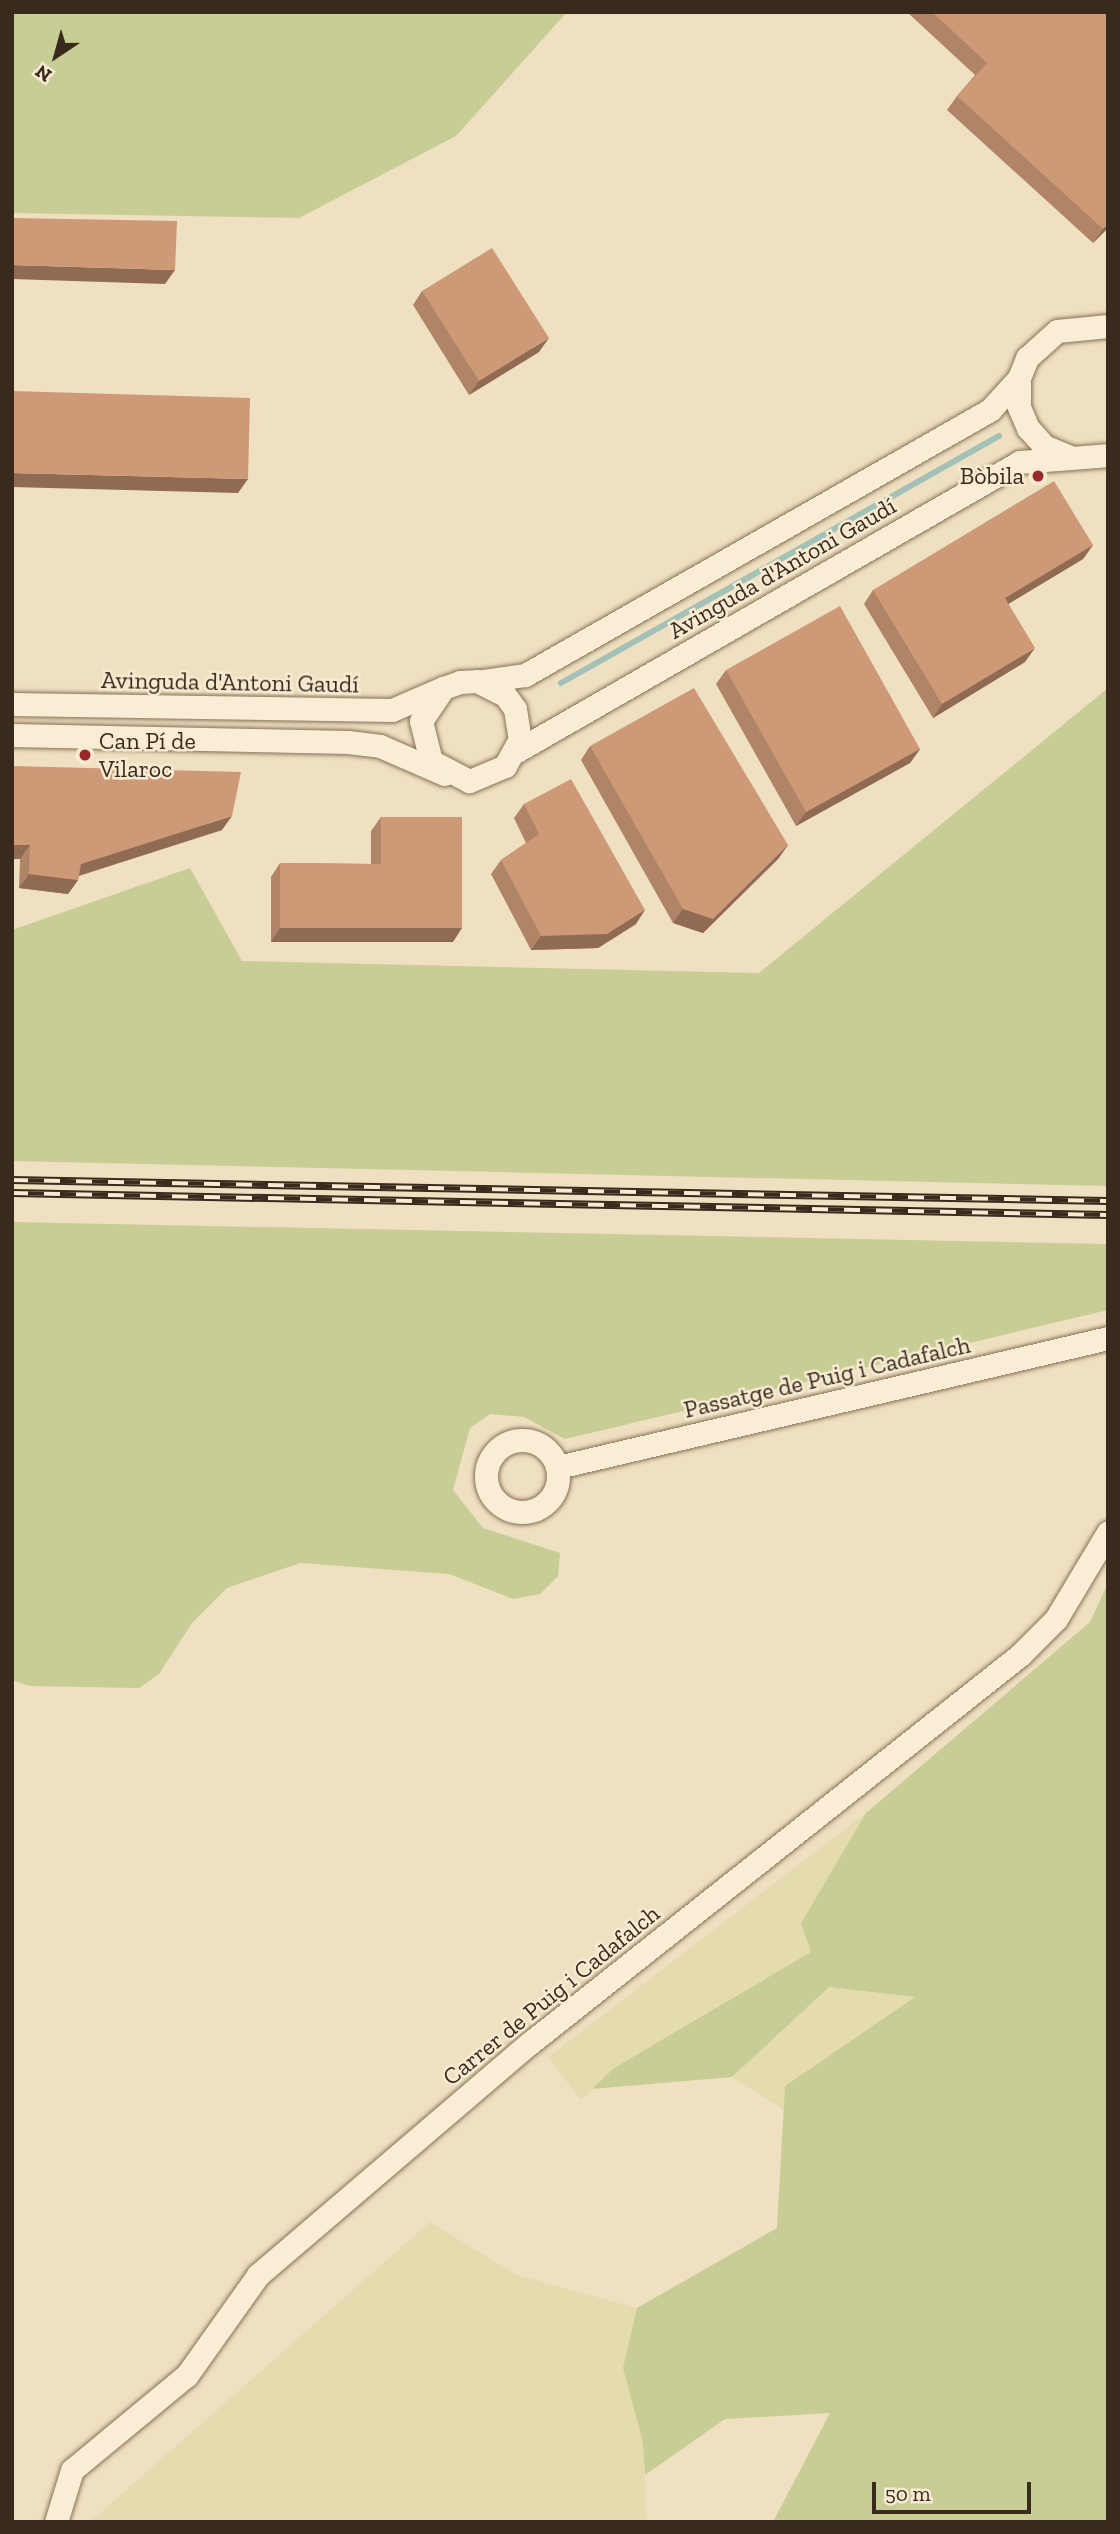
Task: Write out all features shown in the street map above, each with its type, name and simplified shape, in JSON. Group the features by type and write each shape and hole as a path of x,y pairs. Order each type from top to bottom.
{"street":[{"name":"Avinguda d'Antoni Gaudí","path":"477,681 525,675 990,410 1019,377 1042,341 1102,328"},
{"name":"Avinguda d'Antoni Gaudí","path":"1019,377 1019,407 1028,428 1044,446 1084,459"},
{"name":"Avinguda d'Antoni Gaudí","path":"515,752 1020,462 1108,455"},
{"path":"12,735 348,742 380,746 452,777 487,778 515,752 515,709 505,695 477,681 443,688 427,704 420,733 430,761 452,777"},
{"name":"Avinguda d'Antoni Gaudí","path":"12,704 392,710 443,688"},
{"name":"Passatge de Puig i Cadafalch","path":"558,1467 1108,1338"},
{"name":"Carrer de Puig i Cadafalch","path":"56,2522 72,2470 187,2375 258,2275 530,2043 1020,1655 1056,1619 1108,1532"}],"shaded area":[{"path":"866,1813 801,1923 811,1952 614,2068 581,2100 548,2057"},
{"path":"828,1987 916,1997 785,2086 784,2110 732,2077"},
{"path":"430,2222 517,2275 637,2308 623,2368 643,2443 647,2522 90,2522"}],"green space":[{"path":"12,12 567,12 456,136 299,218 12,213"},
{"path":"1108,688 1108,1186 12,1161 12,930 190,868 242,961 759,973"},
{"path":"12,1222 1108,1244 1108,1310 565,1439 524,1417 490,1414 470,1428 453,1490 483,1528 560,1553 558,1576 540,1594 513,1599 449,1574 300,1563 227,1588 192,1623 159,1674 139,1688 29,1686 12,1680"},
{"path":"1108,1583 1108,2522 773,2522 830,2413 725,2419 645,2475 643,2443 623,2368 637,2308 777,2228 785,2086 915,1997 829,1987 732,2077 592,2089 614,2068 811,1952 801,1923 866,1813 1090,1622"}],"building":[{"path":"932,12 1108,12 1108,224 1103,229 957,96 987,63"},
{"path":"12,218 177,221 175,270 12,265"},
{"path":"492,248 549,338 479,381 422,291"},
{"path":"12,391 250,398 248,479 12,473"},
{"path":"1054,481 1093,545 1005,598 1035,648 942,704 873,590"},
{"path":"840,606 920,749 806,812 726,670"},
{"path":"694,688 788,845 713,919 683,909 590,746"},
{"path":"12,766 241,772 232,816 81,864 78,880 29,874 30,845 12,845"},
{"path":"571,779 645,910 607,934 541,936 501,860 539,834 524,804"},
{"path":"381,817 462,817 462,928 280,928 280,863 381,864"}],"waterway":[{"path":"561,683 999,436"}],"railway":[{"path":"12,1180 1108,1201"},
{"path":"12,1193 1108,1215"}],"place":[{"name":"Bòbila","path":"1038,476"},
{"name":"Can Pí de Vilaroc","path":"85,755"}]}
